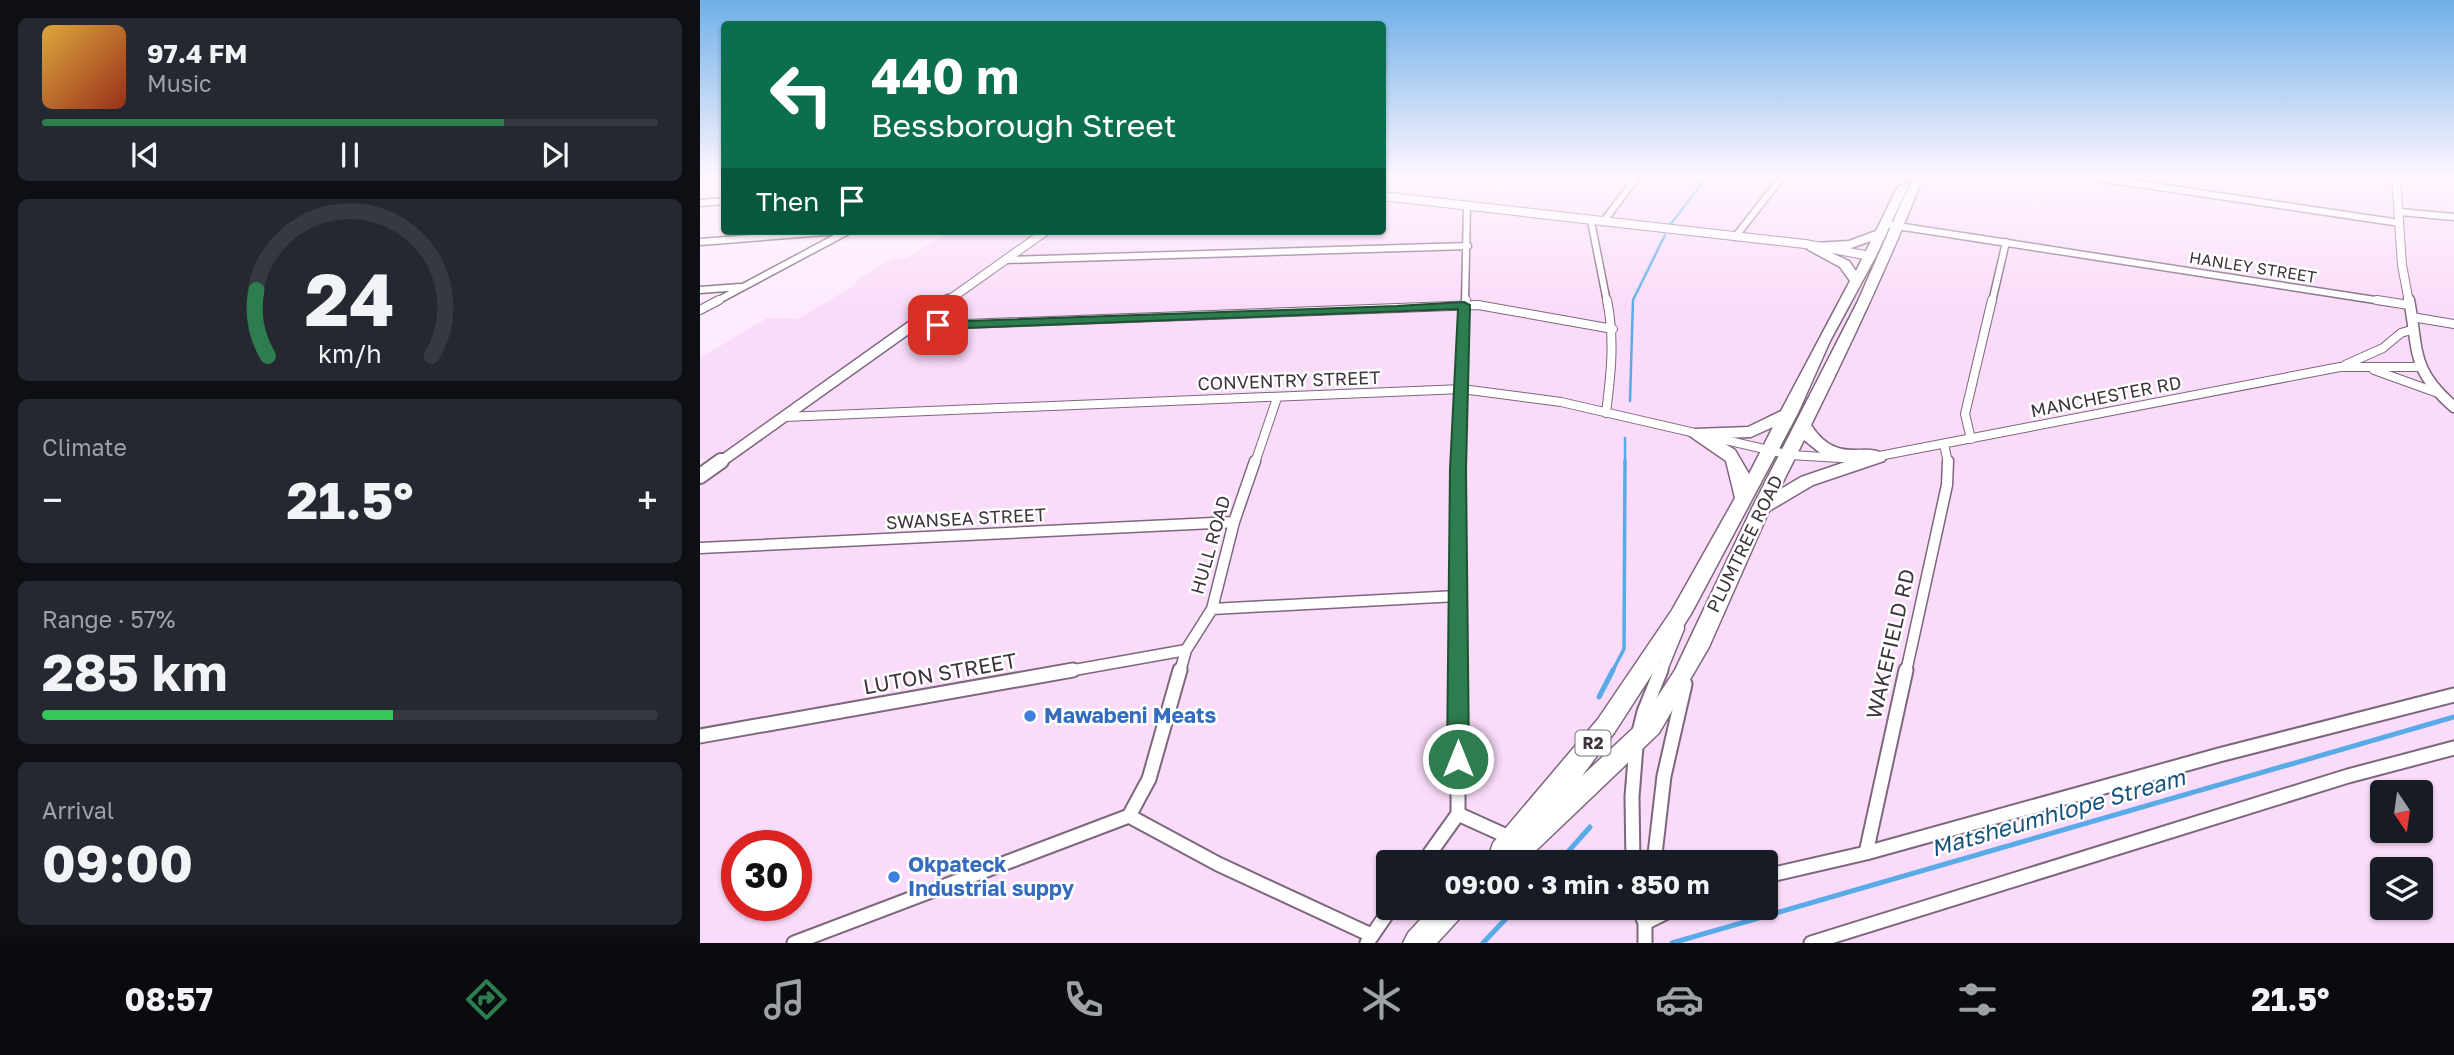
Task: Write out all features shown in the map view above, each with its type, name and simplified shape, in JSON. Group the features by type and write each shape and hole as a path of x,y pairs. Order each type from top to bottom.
{"highway":[{"name":"PLUMTREE ROAD","path":"1518,850 1637,740 1660,713 1694,652 1762,507 1804,427 1875,261 1887,221"},
{"name":"PLUMTREE ROAD","path":"1505,850 1606,726 1681,614 1790,413 1823,341 1856,281 1889,249 1901,221"},
{"path":"1814,247 1851,244 1883,229"},
{"path":"1814,247 1840,260 1856,281"},
{"path":"1695,434 1751,432 1790,413"},
{"path":"1804,427 1815,446 1823,451 1878,457"},
{"path":"1695,434 1725,449 1738,461 1743,497"},
{"path":"1762,507 1807,481 1878,457"},
{"path":"1418,943 1439,920"}],"street":[{"path":"1432,850 1458,814 1457,596 1467,221"},
{"path":"1591,221 1796,244 1875,261"},
{"path":"1591,221 1613,330 1613,355 1606,412"},
{"path":"1735,237 1748,221"},
{"path":"2387,221 2400,223 2402,265 2412,317 2411,330 2420,367 2438,393 2454,407"},
{"name":"HANLEY STREET","path":"1883,229 1899,226 2409,305"},
{"path":"700,242 788,235"},
{"path":"700,310 840,235"},
{"path":"700,476 1040,235"},
{"path":"1971,439 1965,414 2006,242"},
{"path":"1004,260 1468,246"},
{"path":"700,290 742,287"},
{"path":"912,326 1355,312 1464,305 1492,307 1613,330"},
{"path":"2412,317 2454,324"},
{"path":"2340,367 2383,348 2401,333 2411,330"},
{"path":"2340,367 2420,367"},
{"name":"MANCHESTER RD","path":"1788,455 1833,460 1878,457 2340,367"},
{"path":"2362,367 2402,378 2438,393"},
{"name":"CONVENTRY STREET","path":"784,417 1462,389 1527,395 1788,455"},
{"name":"HULL ROAD","path":"1129,816 1149,779 1186,650 1212,609 1234,522 1276,398"},
{"name":"WAKEFIELD RD","path":"1866,853 1947,485 1949,467 1944,444"},
{"path":"700,463 717,464"},
{"name":"SWANSEA STREET","path":"700,548 1234,522"},
{"path":"1212,609 1457,596"},
{"path":"1633,850 1632,797 1637,740 1644,712 1679,631 1681,614"},
{"name":"LUTON STREET","path":"700,736 1186,650"},
{"path":"1656,850 1670,739 1694,652"},
{"path":"1778,873 1866,853 2219,755 2454,695"},
{"path":"1820,942 2335,780 2454,748"},
{"path":"1458,814 1513,840"},
{"path":"794,943 1129,816 1369,939 1382,920"},
{"path":"1645,933 1661,920"}],"shaded area":[{"path":"1386,221 2454,221 2454,943 700,943 700,479 724,461 700,459 700,358 767,318 798,319 855,285 856,280 893,258 907,258 944,235 1386,235"}],"waterway":[{"path":"1670,225 1673,221"},
{"path":"1630,401 1633,300 1665,235"},
{"path":"1625,438 1625,461"},
{"path":"1612,672 1624,649 1625,461"},
{"path":"1599,697 1613,670"},
{"name":"Matsheumhlope Stream","path":"1672,943 2454,717"},
{"path":"1570,850 1590,827"},
{"path":"1483,943 1505,920"}],"place":[{"name":"Mawabeni Meats","path":"1030,716"},
{"name":"Okpateck Industrial suppy","path":"894,877"}],"route":[{"path":"938,325 1424,309 1464,305 1458,469 1458,759"}]}
